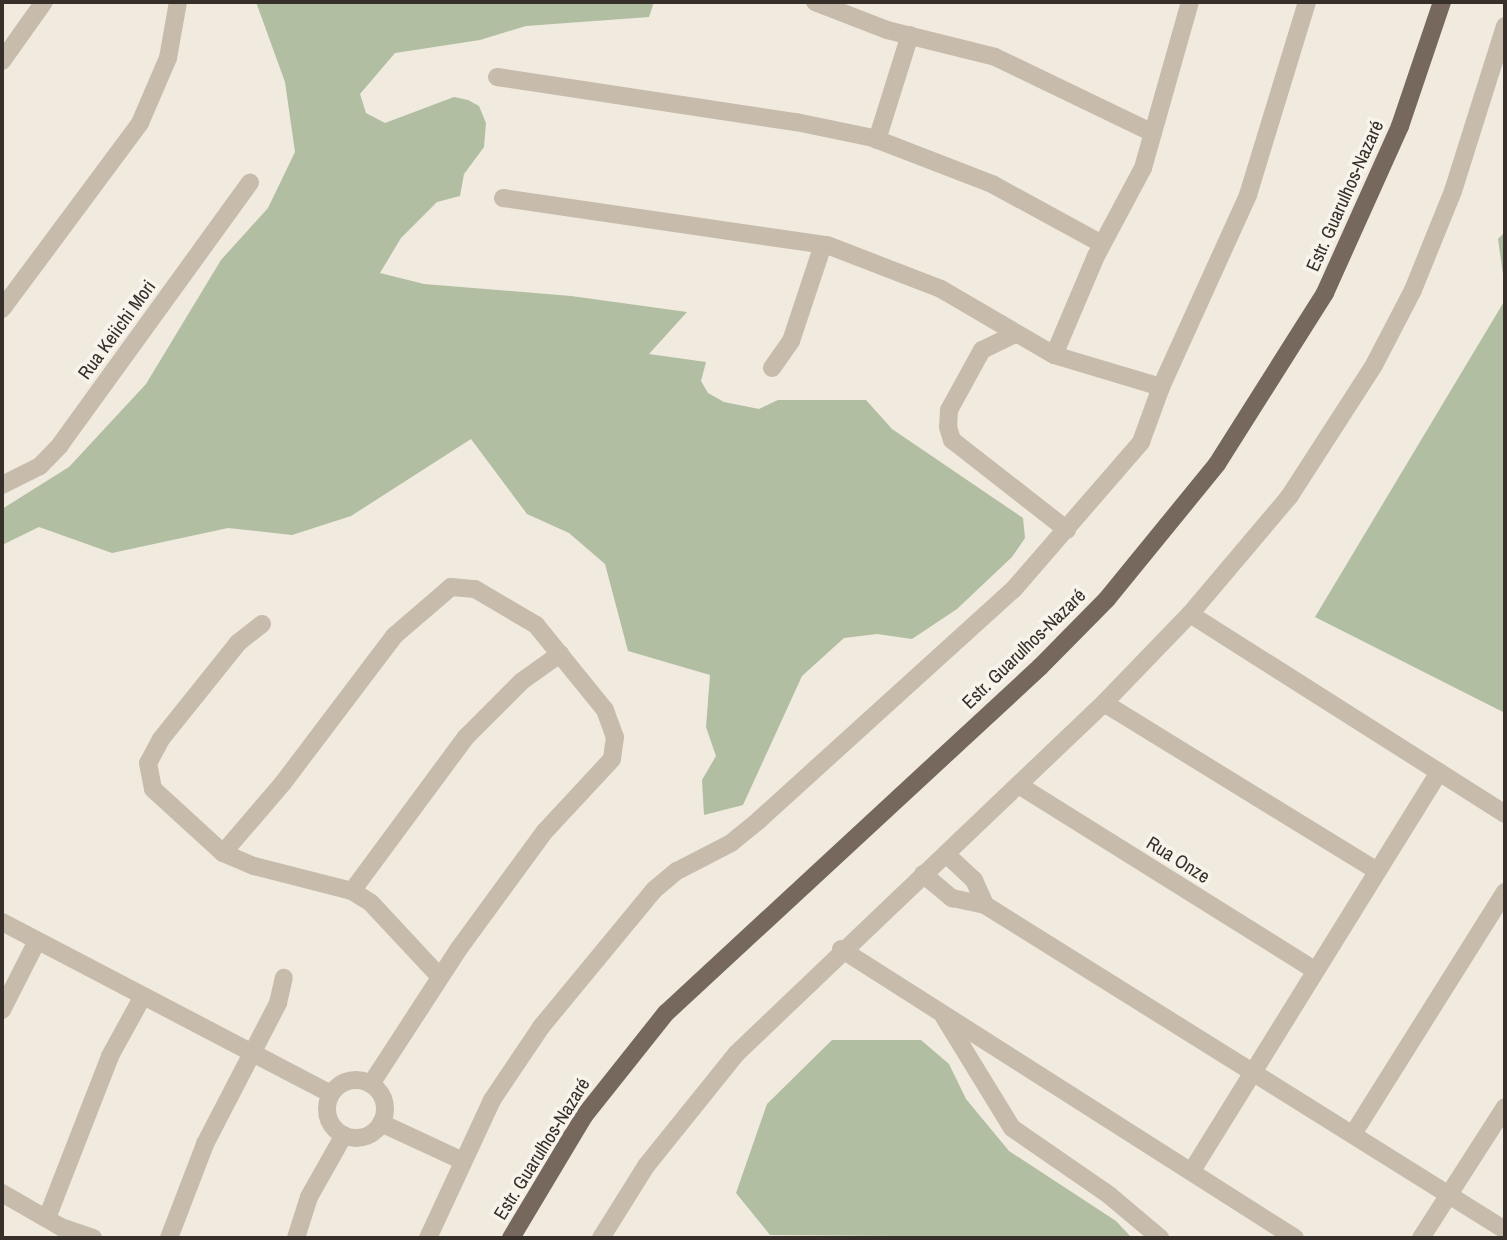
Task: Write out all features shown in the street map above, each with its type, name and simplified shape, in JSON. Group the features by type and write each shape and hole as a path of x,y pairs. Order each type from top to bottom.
{"main road":[{"name":"Estr. Guarulhos-Nazaré","path":"511,1238 584,1116 666,1013 1040,667 1107,599 1217,464 1325,293 1400,126 1442,2"}],"street":[{"path":"2,61 44,2"},
{"path":"2,309 141,123 168,58 178,2"},
{"path":"815,2 910,35 995,57 1153,133"},
{"path":"1054,355 1102,244 1143,168 1190,2"},
{"path":"428,1238 492,1100 541,1027 654,890 677,870 730,843 759,820 1013,590 1141,442 1161,387 1248,195 1307,2"},
{"path":"601,1238 693,1103 841,949 1020,786 1104,703 1191,614 1289,498 1374,365 1413,290 1453,191 1505,26"},
{"path":"877,140 910,35"},
{"path":"497,77 796,122 877,140 992,184 1102,244"},
{"name":"Rua Keiichi Mori","path":"2,485 40,466 60,446 250,183"},
{"path":"503,198 823,245 941,289 1054,355 1161,387"},
{"path":"772,368 791,341 823,245"},
{"path":"1015,334 982,350 950,410 948,426 952,440 1067,530"},
{"path":"223,853 283,783 394,636 441,592 465,586 518,610 560,654 612,723 612,759 545,831 440,977 371,1084"},
{"path":"1191,614 1505,814"},
{"path":"262,624 238,642 161,739 148,763 153,789 223,853 254,866 352,891 386,917 440,977"},
{"path":"352,891 466,737 522,681 560,654"},
{"path":"1104,703 1377,871"},
{"path":"1193,1169 1313,969 1438,772"},
{"name":"Rua Onze","path":"1020,786 1313,969"},
{"path":"946,854 974,880 985,905"},
{"path":"923,874 952,898 985,905 1505,1230"},
{"path":"1353,1134 1505,892"},
{"path":"2,922 331,1094"},
{"path":"2,1010 37,941"},
{"path":"841,949 944,1017 1193,1169 1295,1238"},
{"path":"169,1238 205,1144 278,1003 284,978"},
{"path":"47,1218 110,1056 143,996"},
{"path":"944,1017 1012,1128 1109,1195 1160,1238"},
{"path":"344,1082 371,1084 385,1105 381,1123 369,1135 344,1135 328,1117 331,1094 344,1082"},
{"path":"1421,1238 1505,1107"},
{"path":"381,1123 463,1161"},
{"path":"296,1238 309,1198 344,1135"},
{"path":"2,1193 47,1218 93,1238"}],"green space":[{"path":"256,2 654,2 649,17 526,26 480,40 395,53 360,94 366,113 385,123 454,97 479,106 486,123 484,147 464,174 460,196 437,202 401,238 380,273 424,284 571,296 687,312 649,354 706,362 701,381 708,393 724,402 759,409 778,400 866,400 892,429 1023,518 1025,538 1012,557 957,609 912,639 877,634 844,638 802,676 743,805 704,815 702,780 716,756 706,727 710,675 628,651 605,564 569,533 527,514 471,439 351,516 292,535 228,528 112,553 39,527 2,545 2,509 69,467 146,384 221,260 268,208 295,152 285,82"},
{"path":"1505,232 1505,288 1498,239"},
{"path":"1505,300 1505,713 1315,617"},
{"path":"832,1040 921,1040 949,1064 966,1099 1009,1151 1116,1221 1132,1238 770,1235 736,1193 767,1104"}]}
